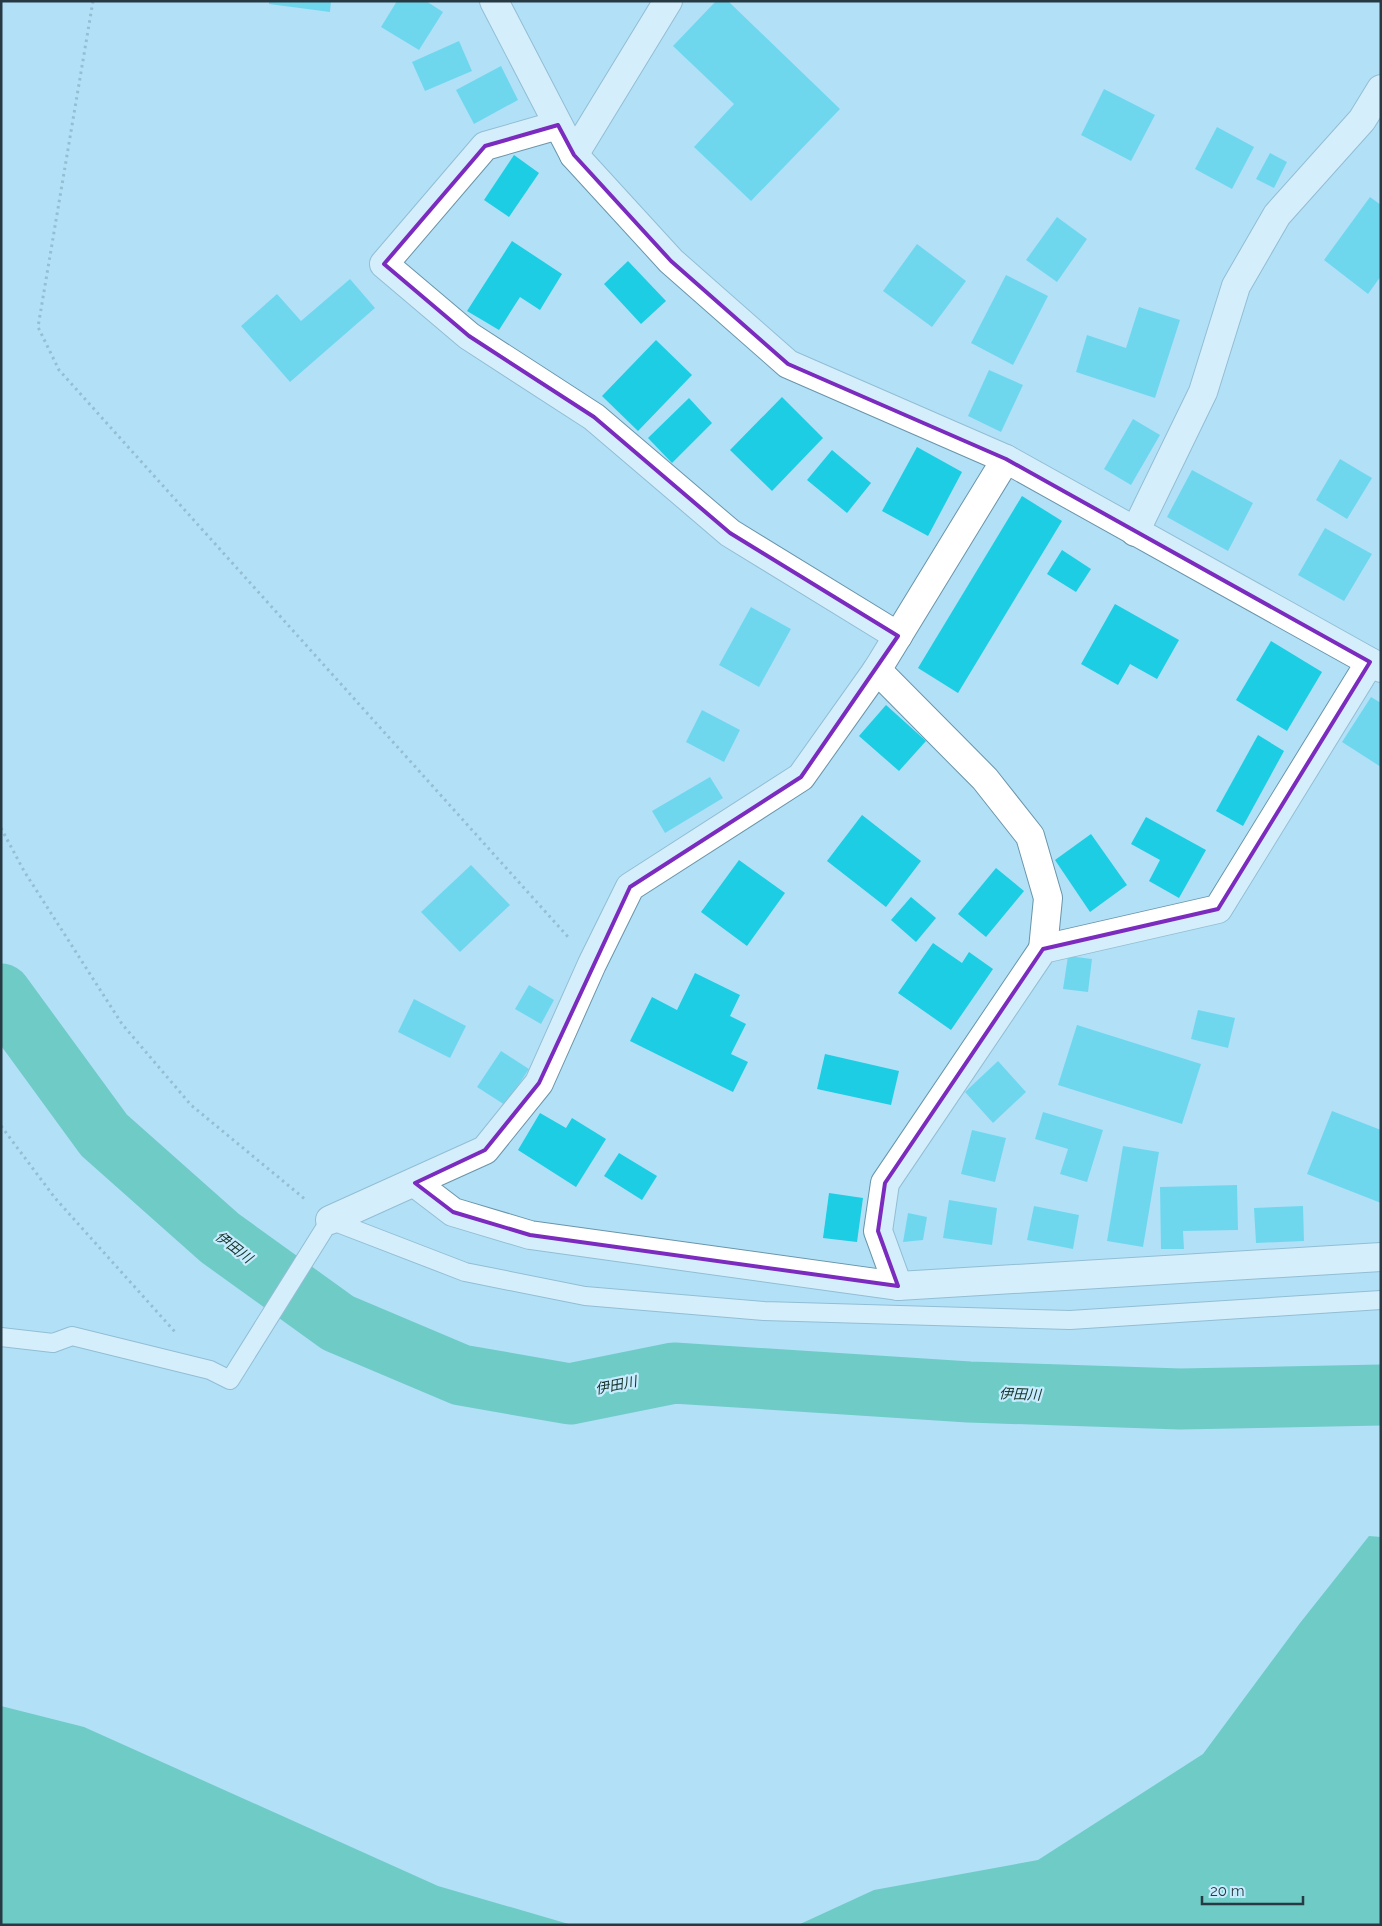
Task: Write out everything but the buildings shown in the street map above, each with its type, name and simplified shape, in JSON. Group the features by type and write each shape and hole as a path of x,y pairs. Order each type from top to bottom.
{"street":[{"path":"494,1 574,155 671,261 788,364 1006,459 1375,665 1218,909 1043,949"},
{"path":"574,155 668,1"},
{"path":"1135,532 1203,392 1236,286 1277,215 1362,120 1381,89"},
{"path":"558,126 485,146 384,264 469,336 594,416 730,533 898,636"},
{"path":"330,1220 485,1150 539,1084 592,964 630,888 801,777 878,670 1006,459"},
{"path":"878,670 986,779 1030,836 1048,898 1043,949 884,1183 878,1231 898,1286"},
{"path":"415,1183 453,1212 530,1235 898,1286 1381,1257"}],"lane":[{"path":"1,1336 54,1343 72,1336 210,1370 230,1380 330,1220 465,1272 585,1296 764,1311 1070,1320 1381,1300"}],"path":[{"path":"93,1 38,327 59,370 592,964"},
{"path":"1,828 24,871 122,1024 191,1105 330,1220"},
{"path":"1,1126 55,1198 178,1335"}],"highlighted area":[{"path":"558,125 574,155 671,261 788,364 1006,459 1370,662 1218,909 1043,949 885,1183 878,1231 898,1286 530,1235 453,1212 415,1183 485,1150 539,1083 630,887 801,777 898,636 730,533 594,417 469,336 384,264 485,146"}],"shaded area":[{"path":"1369,1536 1381,1537 1381,1925 798,1925 874,1890 1038,1860 1203,1754 1300,1623"},
{"path":"1,1706 84,1727 438,1886 572,1925 1,1925"}],"waterway":[{"name":"伊田川","path":"1,994 104,1135 220,1238 338,1323 461,1375 570,1394 674,1373 969,1392 1180,1399 1381,1395"}]}
